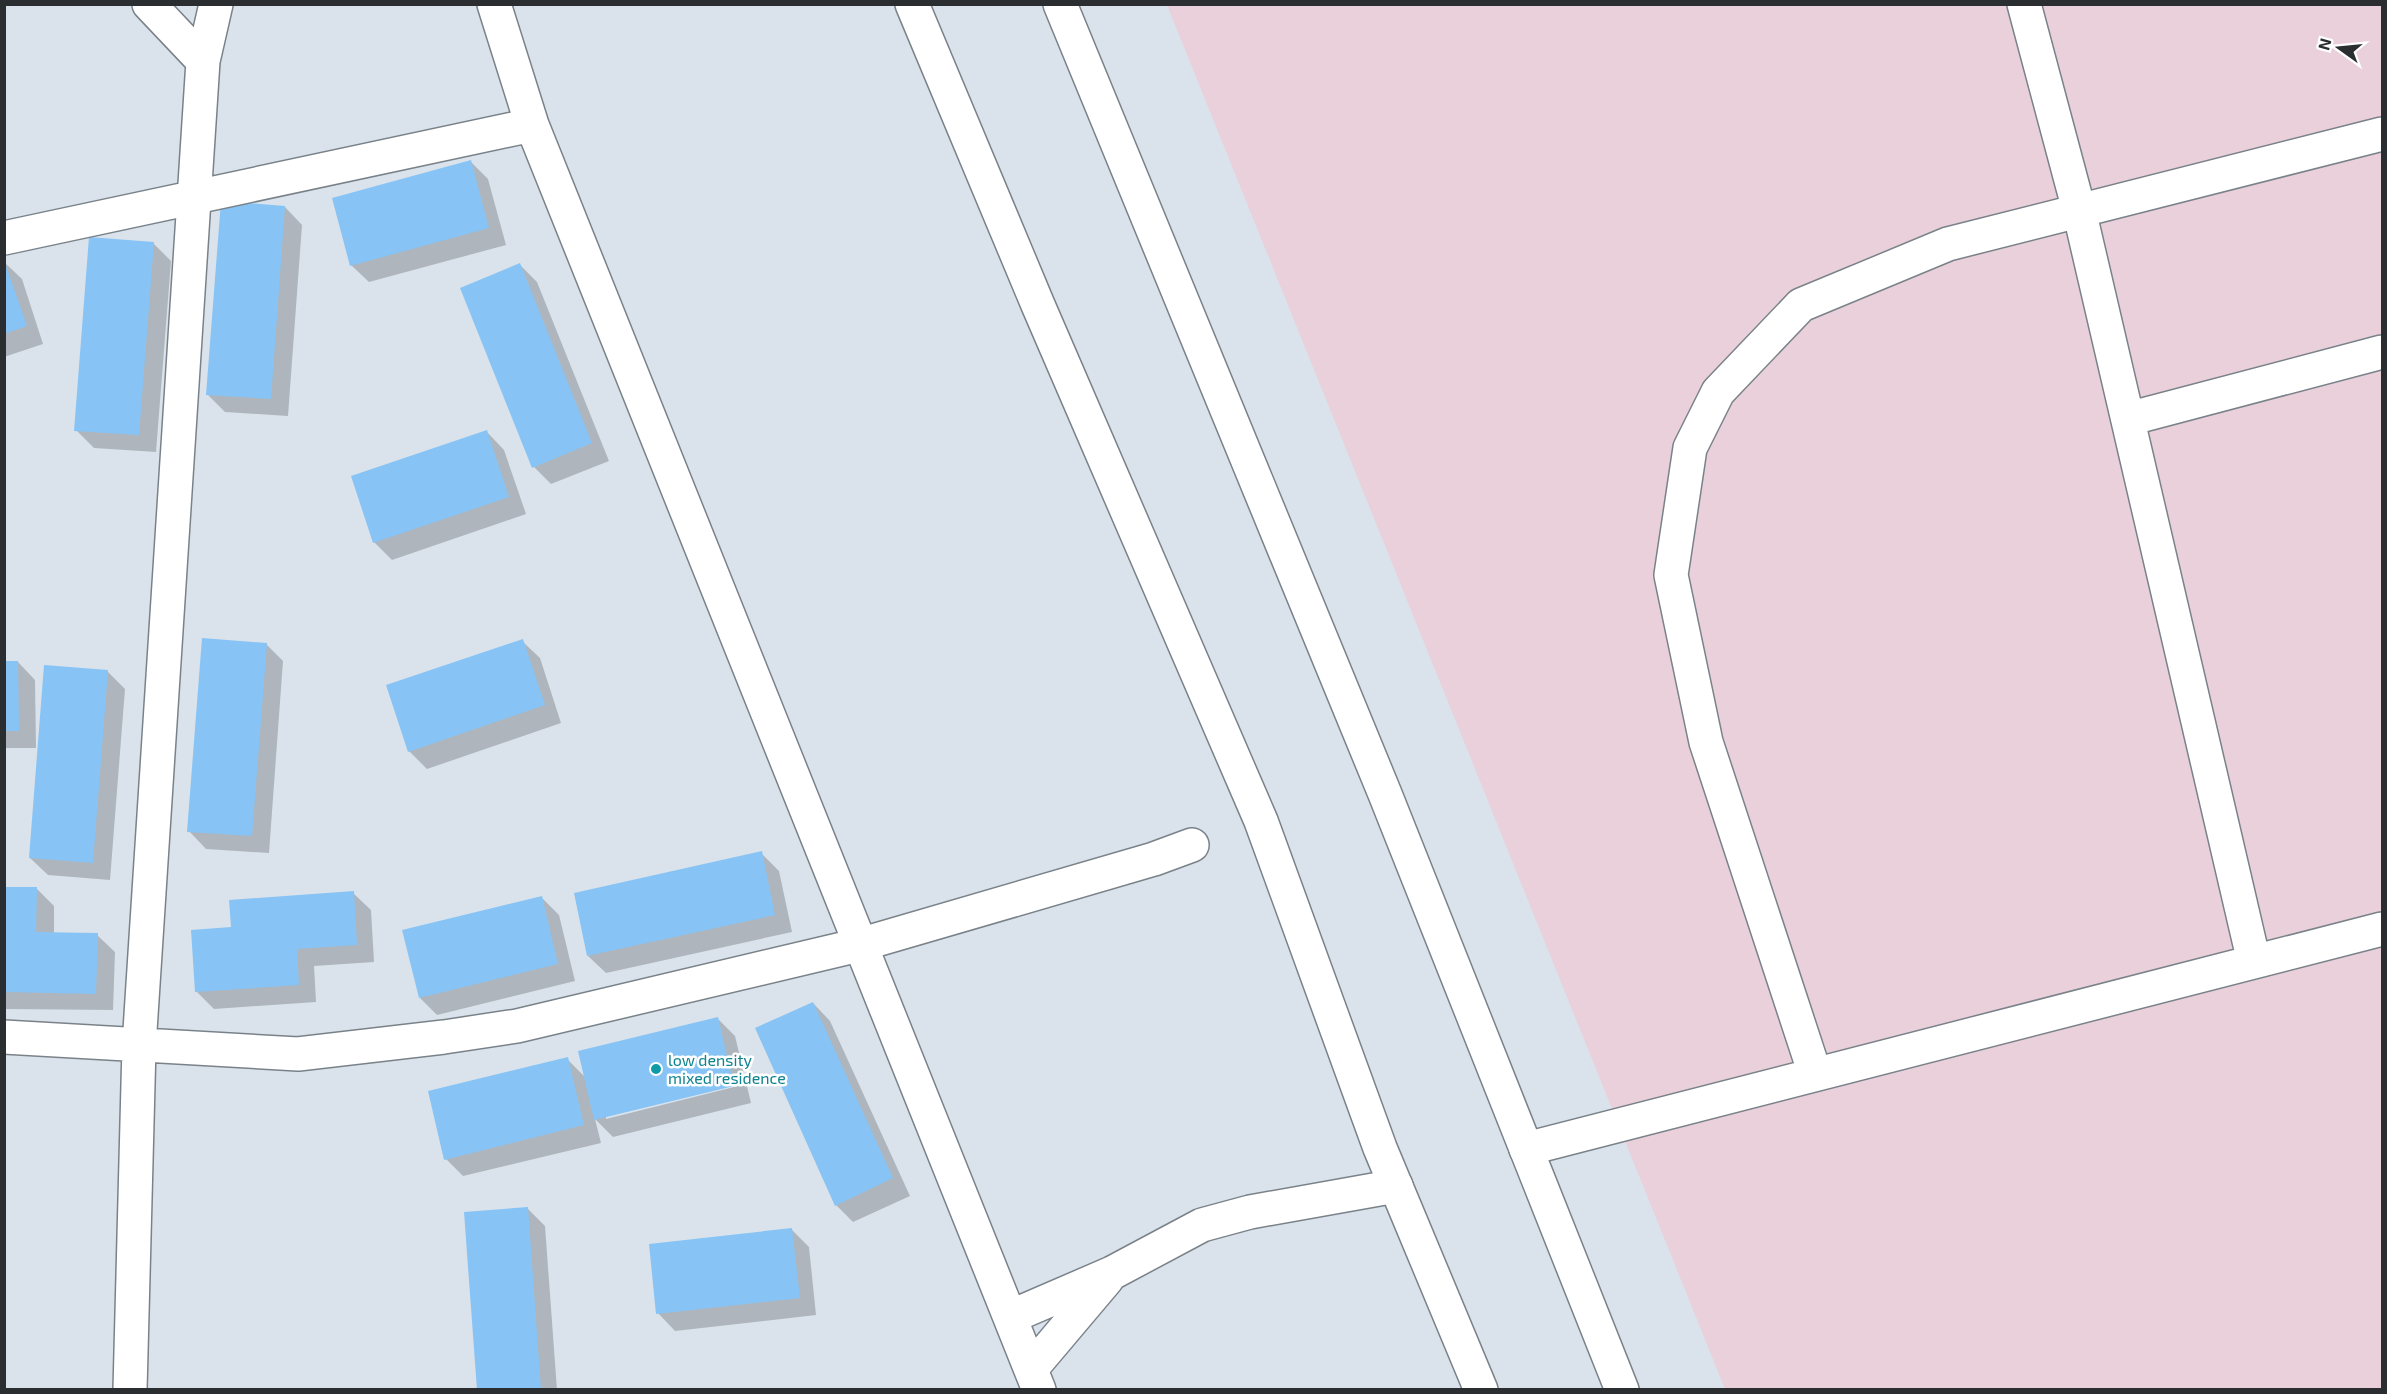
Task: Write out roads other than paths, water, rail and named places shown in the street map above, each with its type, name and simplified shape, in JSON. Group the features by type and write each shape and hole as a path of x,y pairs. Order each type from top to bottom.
{"street":[{"path":"149,4 203,61"},
{"path":"130,1389 139,1046 203,61 216,4"},
{"path":"494,4 532,125 1035,1379"},
{"path":"912,4 1038,305 1261,821 1380,1148 1481,1389"},
{"path":"1060,4 1381,783 1622,1389"},
{"path":"2024,4 2079,210 2254,962"},
{"path":"4,238 532,125"},
{"path":"1815,1074 1706,742 1671,575 1690,448 1718,392 1801,305 1948,244 2382,134"},
{"path":"2128,419 2382,352"},
{"path":"4,1036 298,1054 517,1026 859,945 1154,859 1192,845"},
{"path":"1526,1149 2382,929"},
{"path":"1010,1317 1112,1273 1202,1225 1250,1212 1396,1186"},
{"path":"1035,1379 1112,1273"}],"place":[{"name":"low density mixed residence","path":"656,1069"}]}
